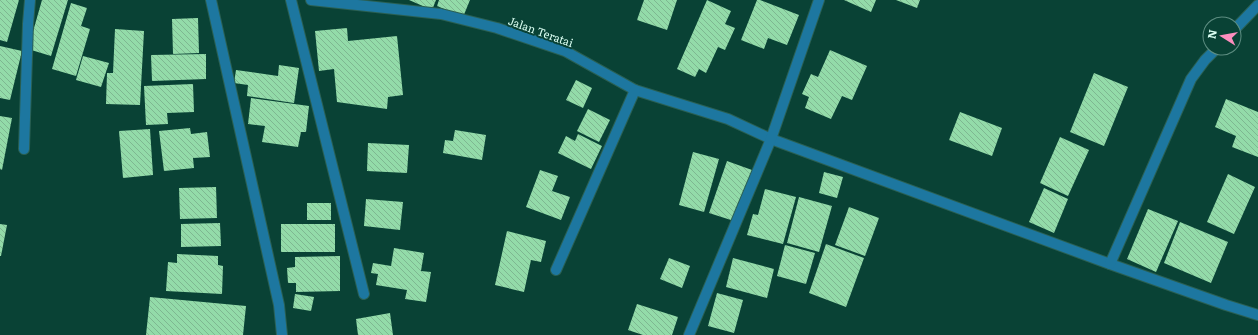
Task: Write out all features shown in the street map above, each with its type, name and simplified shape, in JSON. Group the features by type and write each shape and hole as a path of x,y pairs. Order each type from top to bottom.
{"street":[{"path":"24,149 30,0"},
{"path":"211,0 279,305 282,335"},
{"path":"291,0 364,294"},
{"name":"Jalan Teratai","path":"311,0 441,14 497,28 565,52 635,90 728,119 771,139 1110,264 1258,315"},
{"path":"689,335 771,139 819,0"},
{"path":"1242,22 1258,5"},
{"path":"1110,264 1191,80 1209,56"},
{"path":"556,270 635,90"}],"building":[{"path":"0,0 19,0 7,42 0,40"},
{"path":"42,0 68,0 51,56 28,49"},
{"path":"409,0 436,0 432,10"},
{"path":"439,0 470,0 463,17 437,6"},
{"path":"644,0 677,0 667,30 637,20"},
{"path":"707,0 731,11 725,24 735,28 725,50 718,47 706,73 699,69 695,77 677,69"},
{"path":"757,0 799,15 787,45 768,38 764,49 741,40"},
{"path":"844,0 876,0 871,12"},
{"path":"896,0 920,0 917,8"},
{"path":"71,3 87,8 81,26 90,29 76,76 52,69"},
{"path":"198,18 199,53 173,54 172,19"},
{"path":"347,28 348,41 397,36 403,95 388,97 387,109 337,102 334,69 319,71 315,31"},
{"path":"115,29 144,31 140,105 106,104 107,73 113,73"},
{"path":"0,46 22,51 10,100 0,98"},
{"path":"830,50 867,66 852,100 842,96 831,119 805,108 809,97 802,94 811,74 818,77"},
{"path":"206,54 206,79 152,81 151,55"},
{"path":"83,56 109,63 101,87 76,80"},
{"path":"279,65 299,68 294,103 247,96 248,85 234,83 236,70 278,76"},
{"path":"1094,73 1128,87 1104,146 1070,132"},
{"path":"576,80 592,88 583,108 566,100"},
{"path":"193,84 194,112 167,113 168,124 146,125 144,86"},
{"path":"251,98 309,106 306,132 301,132 298,147 262,142 265,126 248,124"},
{"path":"1226,99 1258,112 1258,157 1232,147 1236,136 1215,127"},
{"path":"588,109 610,120 599,142 577,131"},
{"path":"960,112 1002,128 992,156 949,140"},
{"path":"0,116 12,118 2,170 0,169"},
{"path":"190,128 191,134 207,132 210,157 193,158 194,168 164,171 159,131"},
{"path":"150,129 153,175 123,178 119,131"},
{"path":"455,130 486,135 482,160 443,153 445,140 453,141"},
{"path":"578,134 602,146 591,169 558,153 566,136 575,141"},
{"path":"1060,137 1089,150 1068,196 1040,183"},
{"path":"368,143 409,145 407,173 367,171"},
{"path":"693,152 719,159 704,212 679,205"},
{"path":"727,161 752,170 734,221 709,213"},
{"path":"540,170 558,176 552,191 570,197 561,220 526,207"},
{"path":"824,172 843,177 837,198 819,193"},
{"path":"1228,174 1255,187 1234,234 1207,222"},
{"path":"216,187 217,218 180,219 179,188"},
{"path":"1044,188 1068,199 1054,233 1029,222"},
{"path":"765,189 796,197 783,244 747,235 753,214 758,215"},
{"path":"799,197 832,206 819,252 787,243"},
{"path":"366,199 403,202 400,230 364,226"},
{"path":"307,203 331,203 331,220 307,220"},
{"path":"849,207 879,218 865,256 835,245"},
{"path":"1148,209 1178,221 1156,272 1127,259"},
{"path":"1180,222 1228,242 1211,283 1164,263"},
{"path":"220,223 221,246 181,247 181,224"},
{"path":"0,224 7,225 1,256 0,256"},
{"path":"281,224 335,224 335,252 281,252"},
{"path":"507,231 546,241 541,262 531,260 524,292 495,285"},
{"path":"826,244 864,258 846,307 809,293"},
{"path":"785,245 815,253 806,284 777,276"},
{"path":"394,248 424,253 421,271 431,272 426,302 405,299 407,290 376,285 378,274 371,273 373,263 391,266"},
{"path":"177,254 218,256 218,265 223,266 222,294 166,291 168,262 177,263"},
{"path":"340,256 340,291 296,292 296,283 288,283 287,268 295,267 295,257"},
{"path":"669,258 690,266 682,288 660,279"},
{"path":"733,258 774,269 767,298 726,287"},
{"path":"717,293 743,300 734,333 708,326"},
{"path":"295,294 314,297 311,311 293,308"},
{"path":"150,297 246,306 243,335 146,335"},
{"path":"637,304 678,317 672,335 643,335 628,330"},
{"path":"390,313 393,335 358,335 356,319"}]}
